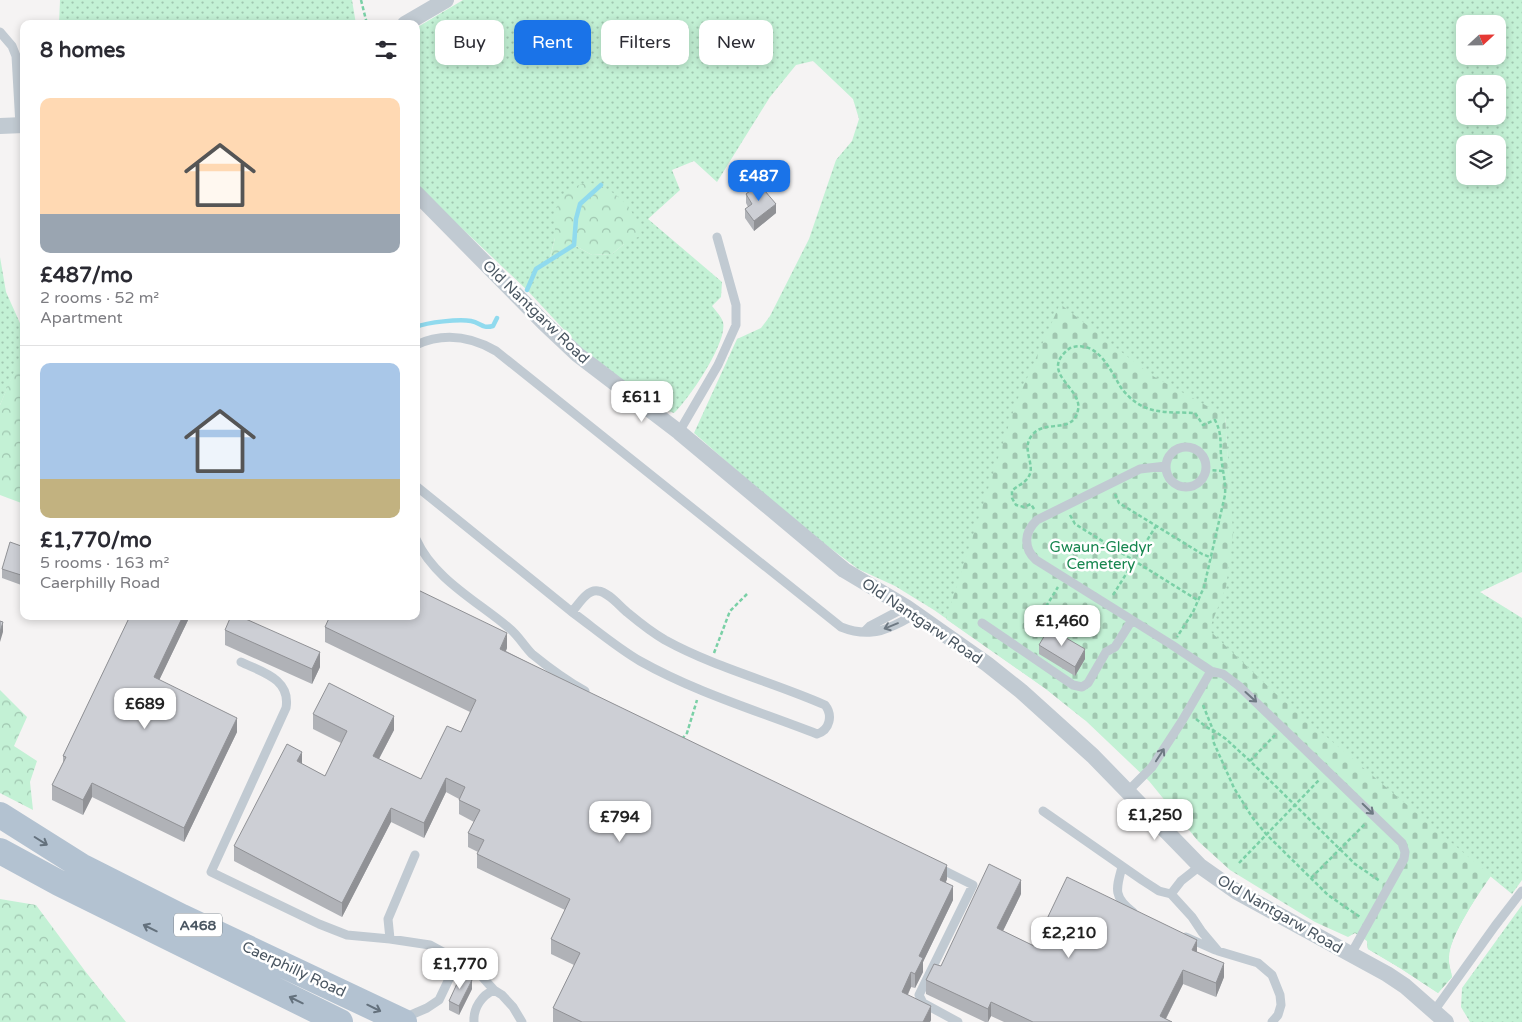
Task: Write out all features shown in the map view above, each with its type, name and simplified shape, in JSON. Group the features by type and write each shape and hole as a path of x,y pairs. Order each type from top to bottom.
{"main road":[{"name":"Caerphilly Road","path":"0,815 81,866 182,917 402,1021"},
{"name":"Caerphilly Road","path":"0,851 59,884 340,1022"}],"street":[{"path":"412,20 446,0"},
{"path":"0,126 20,125"},
{"name":"Old Nantgarw Road","path":"420,197 544,324 578,355 679,432 844,570 910,610 987,664 1021,691 1128,791 1200,866 1238,892 1405,986 1440,1016"}],"lane":[{"path":"0,32 12,46 16,56 20,102"},
{"path":"679,432 718,365 736,325 736,306 717,237"},
{"path":"420,344 439,337 453,336 469,338 496,351 841,627 855,632 865,631 870,626 910,610"},
{"path":"1187,446 1199,450 1206,461 1203,479 1186,487 1180,486 1170,478 1166,466 1167,460 1175,450 1187,446"},
{"path":"1166,466 1140,469 1037,520 1032,524 1026,537 1027,545 1036,560 1211,671 1223,674 1239,686 1374,815 1404,847 1404,859 1351,954"},
{"path":"420,489 572,612 638,660 700,689 817,734 826,729 830,712 825,705 711,661 664,640 606,594 592,591 572,612"},
{"path":"420,547 434,567 511,629 531,653 592,696"},
{"path":"982,623 1073,685 1082,687 1088,683 1106,652 1116,647 1132,620"},
{"path":"241,662 278,681 285,690 288,699 286,708 211,872 319,924 348,935 430,945 476,970 494,990 502,994 522,1022"},
{"path":"1128,791 1152,767 1211,671"},
{"path":"1043,812 1159,891 1171,894 1218,952"},
{"path":"390,939 388,919 415,855"},
{"path":"928,863 973,885 919,995 923,1003 945,1019 958,1022"},
{"path":"1171,894 1181,881 1200,866"},
{"path":"1122,867 1117,888 1118,894 1128,908 1145,918"},
{"path":"1440,1016 1495,926 1522,891"},
{"path":"1180,934 1218,952 1258,964 1272,975 1280,995 1281,1005 1278,1015 1272,1022"},
{"path":"402,1021 439,1000 458,960"},
{"path":"474,1022 476,1009 481,1001 487,993 494,990"}],"path":[{"path":"361,0 366,20"},
{"path":"1035,510 1031,504 1024,507 1016,505 1012,498 1012,491 1030,476 1031,471 1027,447 1031,436 1042,428 1068,424 1072,422 1078,413 1077,399 1062,379 1059,369 1059,362 1063,354 1070,348 1083,346 1100,355 1110,366 1123,390 1142,406 1166,411 1195,413 1203,425 1215,420 1221,434 1225,496 1204,587 1199,601 1176,638"},
{"path":"1206,470 1224,471"},
{"path":"1110,484 1119,503 1202,554 1212,558"},
{"path":"1066,505 1075,524 1199,601"},
{"path":"1111,598 1156,526"},
{"path":"1051,636 1034,626 1059,586"},
{"path":"1202,700 1213,730 1213,741 1234,788 1252,817 1266,834 1328,895 1369,922"},
{"path":"1187,712 1226,739 1355,864 1389,886"},
{"path":"1250,761 1283,727"},
{"path":"1238,863 1328,771"},
{"path":"1311,878 1374,815"}],"green space":[{"path":"60,0 352,0 355,20 59,20"},
{"path":"463,0 1522,0 1522,572 1480,592 1522,618 1522,880 1512,894 1490,876 1465,915 1454,938 1450,948 1449,959 1452,977 1438,993 1368,949 1367,941 1204,656 1230,498 1225,416 1034,665 1086,721 1046,689 934,610 895,586 858,569 813,535 694,433 737,339 761,328 770,316 809,239 836,160 852,141 859,119 853,99 813,61 796,65 770,97 717,182 694,161 672,170 680,190 648,219 722,282 721,297 712,306 723,322 720,343 706,370 681,406 674,413 663,409 626,385 581,348 527,290 420,189 420,26","holes":["555,238 624,244 612,254 592,255 574,245 549,261"]},
{"path":"588,182 615,194 629,208 639,225 642,235 624,244 612,254 592,255 574,245 549,262 555,238 555,211 561,199 571,188"},
{"path":"0,257 6,292 20,323 20,360 0,405"},
{"name":"Gwaun-Gledyr Cemetery","path":"1060,304 1151,375 1225,416 1233,533 1226,587 1209,630 1276,694 1491,876 1479,893 1454,938 1450,948 1449,959 1452,977 1438,993 1368,949 1367,941 1355,933 1348,937 1315,922 1230,870 1198,841 1149,781 1086,721 1046,689 946,619 1016,403"},
{"path":"20,358 20,502 0,495 0,405"},
{"path":"0,690 27,717 14,746 37,761 30,782 33,810 0,793"},
{"path":"0,899 36,905 126,1022 0,1022"},
{"path":"1522,905 1522,1022 1470,1022 1461,1007 1462,988"}],"building":[{"path":"759,184 776,204 754,221 745,209 752,204 746,194"},
{"path":"10,542 20,546 20,575 2,569"},
{"path":"420,591 507,633 500,649 947,865 940,880 953,886 919,956 923,958 915,974 911,972 902,992 931,1006 923,1022 582,1022 553,1008 580,953 551,939 570,899 477,854 484,840 468,833 480,810 459,800 465,787 446,778 424,823 391,808 342,903 234,846 287,744 302,752 297,761 325,776 347,731 313,714 329,683 394,716 373,756 421,779 447,726 461,732 476,700 325,627 328,620 420,620"},
{"path":"128,620 181,620 154,677 237,718 184,828 92,783 83,800 52,785 66,757 63,756"},
{"path":"229,620 248,620 320,652 312,669 225,630"},
{"path":"0,621 3,622 0,632"},
{"path":"1049,628 1085,649 1075,667 1039,645"},
{"path":"989,864 1021,880 997,928 1034,946 1067,877 1197,940 1192,950 1224,963 1216,983 1183,970 1160,1016 1172,1022 1033,1022 991,1002 988,1009 926,980 934,964 941,966"},
{"path":"461,975 472,980 459,1006 449,1001"}],"waterway":[{"path":"527,290 536,269 574,245 576,219 580,204 601,185"},
{"path":"420,325 459,320 471,321 489,327 493,326 497,318"}]}
